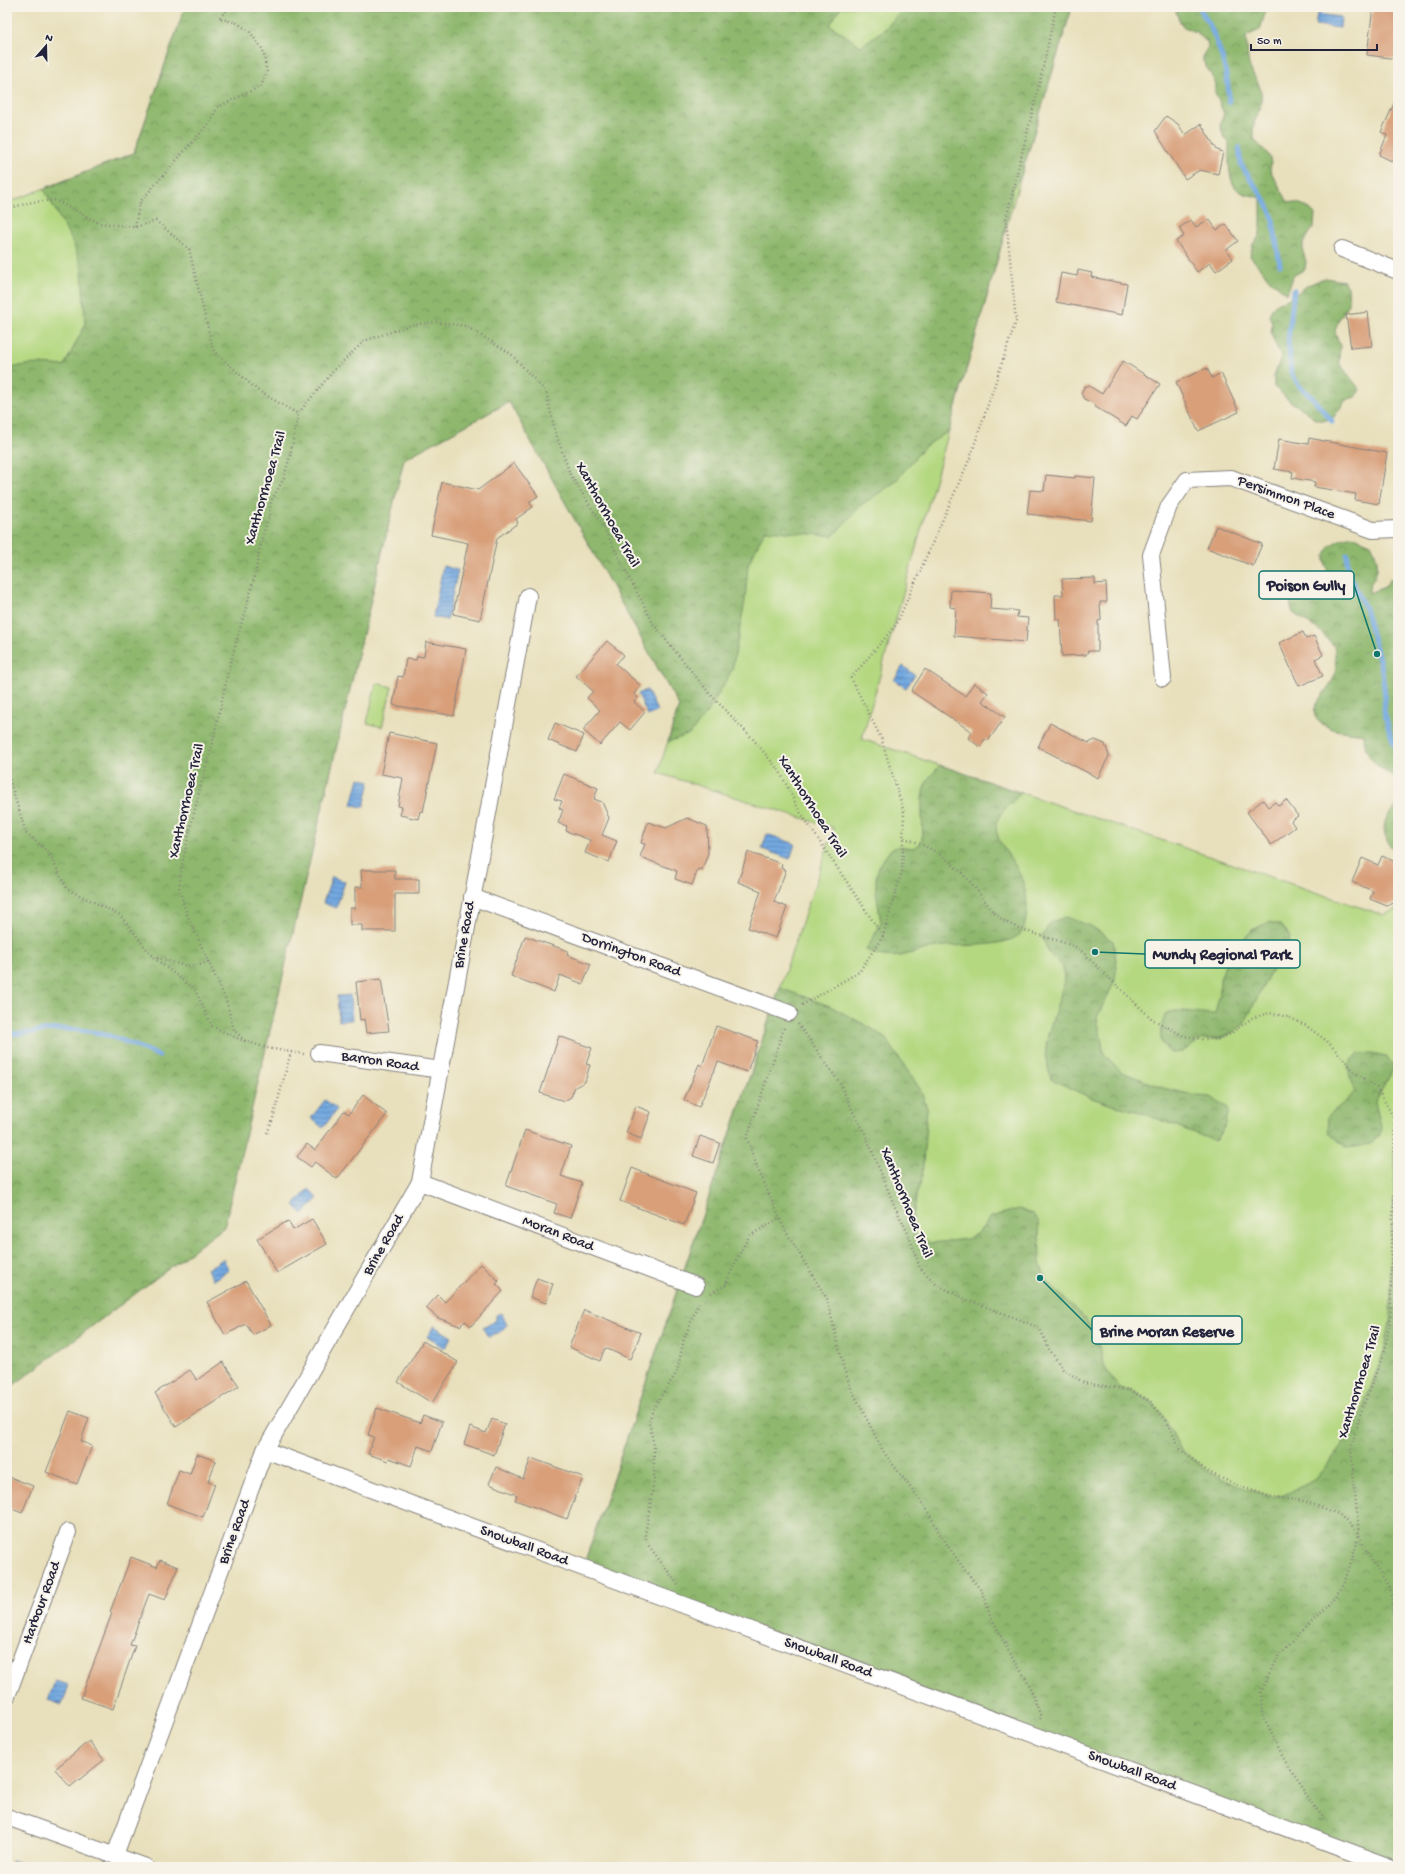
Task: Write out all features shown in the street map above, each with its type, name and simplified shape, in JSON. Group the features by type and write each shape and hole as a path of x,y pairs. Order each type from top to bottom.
{"street":[{"path":"1342,249 1398,271"},
{"name":"Persimmon Place","path":"1163,678 1151,555 1169,506 1187,480 1231,478 1373,530 1398,529"},
{"name":"Brine Road","path":"115,1855 265,1450 420,1182 528,596"},
{"name":"Dorrington Road","path":"472,897 789,1013"},
{"name":"Barron Road","path":"319,1053 441,1070"},
{"name":"Moran Road","path":"420,1182 696,1286"},
{"name":"Snowball Road","path":"265,1450 1391,1867"},
{"name":"Harbour Road","path":"7,1696 68,1532"},
{"path":"7,1817 146,1867"}],"path":[{"path":"135,227 140,202 208,123 218,107 261,86 267,73 263,50 249,31 237,23 219,18 230,7"},
{"path":"1034,1735 1041,1717 1028,1682 1008,1650 990,1614 983,1593 964,1569 940,1534 928,1511 883,1451 851,1388 827,1299 780,1218 757,1166 747,1138 789,1013 859,972 883,936 902,871 904,812 881,738 851,678 896,625 970,458 1016,321 1006,218 1041,78 1056,7"},
{"path":"7,209 32,202 55,200 99,223 135,227 156,221 189,249 213,350 257,390 298,414"},
{"name":"Xanthorrhoea Trail","path":"246,1041 234,1030 226,1000 200,946 186,912 180,887 184,859 200,788 211,748 230,664 255,576 261,541 268,520 271,501 283,480 290,456 298,414 334,370 364,340 412,325 437,322 466,326 512,354 546,392 555,431 570,474 601,523 654,625 710,694 753,739 780,772 800,812 883,936"},
{"name":"Xanthorrhoea Trail","path":"7,772 26,833 48,852 67,889 120,915 153,957 195,990 212,1026 246,1041 267,1048 304,1054 319,1053"},
{"name":"Xanthorrhoea Trail","path":"904,838 921,843 937,852 960,871 976,889 989,910 1008,924 1052,939 1063,941 1078,948 1152,1019 1184,1036 1202,1039 1218,1039 1230,1034 1252,1018 1269,1013 1288,1017 1306,1025 1327,1041 1356,1073 1377,1088 1394,1118 1395,1184 1391,1245 1391,1316 1385,1349 1359,1418 1351,1448 1359,1535"},
{"path":"153,957 174,961 190,967 200,966 209,962"},
{"name":"Xanthorrhoea Trail","path":"789,1013 840,1083 854,1114 864,1131 894,1205 908,1233 920,1268 936,1284 965,1299 1026,1322 1040,1330 1049,1349 1063,1369 1084,1383 1130,1390 1150,1401 1165,1419 1181,1450 1208,1471 1236,1485 1265,1494 1304,1501 1339,1514 1359,1535"},
{"path":"267,1133 272,1122 291,1052"},
{"path":"696,1286 711,1293 726,1286 731,1271 749,1236 780,1218"},
{"path":"681,1587 664,1568 649,1546 645,1536 654,1481 654,1446 648,1422 653,1409 677,1372 684,1339 700,1300 696,1286"},
{"path":"1359,1535 1369,1556 1389,1588 1398,1625"},
{"path":"1313,1838 1321,1816 1289,1767 1262,1715 1261,1692 1279,1654 1324,1611 1344,1585 1359,1535"}],"green space":[{"path":"185,7 1072,7 1021,176 862,739 1383,915 1398,909 1398,1867 583,1567 834,828 658,773 679,706 509,402 404,459 224,1227 7,1390 7,203 134,153"},
{"path":"185,7 841,7 830,25 861,46 886,28 904,7 1072,7 1021,176 1013,188 1003,239 949,431 924,447 894,483 861,505 833,536 765,530 748,565 745,601 732,670 708,712 690,734 668,742 679,706 509,402 404,459 224,1227 7,1390 7,370 14,367 28,365 43,364 64,366 85,325 82,268 73,243 44,189 134,153"},
{"path":"1178,7 1267,7 1260,30 1246,36 1249,66 1259,84 1261,92 1260,105 1253,134 1257,143 1270,158 1270,170 1288,202 1303,205 1315,214 1314,226 1303,244 1303,252 1306,261 1305,269 1293,276 1287,294 1270,280 1250,256 1253,244 1259,237 1261,228 1261,199 1240,192 1234,186 1229,168 1229,142 1224,138 1220,124 1224,114 1215,92 1213,78 1203,61 1203,55 1208,47 1207,42 1196,32 1182,26 1176,12"},
{"path":"1325,278 1344,281 1348,287 1349,304 1339,319 1335,331 1340,346 1339,363 1360,390 1355,397 1346,400 1333,418 1323,421 1313,418 1307,412 1289,401 1274,387 1274,376 1281,357 1271,334 1272,323 1269,315 1273,307 1278,303 1292,297 1308,285"},
{"path":"1352,536 1371,544 1376,555 1377,567 1375,576 1370,585 1369,593 1385,587 1390,579 1398,578 1398,778 1384,771 1373,761 1366,749 1364,734 1330,728 1320,723 1315,717 1314,710 1334,677 1336,666 1334,646 1320,631 1293,613 1289,599 1299,587 1311,584 1325,586 1339,591 1329,573 1325,558 1331,545"},
{"path":"376,683 392,687 382,727 367,723"},
{"path":"940,765 1021,793 1002,812 996,826 998,838 1017,869 1026,894 1027,910 1024,927 1019,935 1004,942 984,945 934,947 897,956 877,955 866,950 881,923 876,891 876,878 879,866 890,850 899,846 913,848 921,843 924,787 929,778"},
{"path":"1398,804 1398,853 1388,842 1384,828 1387,817"},
{"path":"1065,917 1091,926 1113,941 1117,967 1114,983 1097,1017 1104,1054 1122,1072 1163,1088 1198,1096 1211,1097 1229,1109 1226,1124 1215,1141 1140,1112 1089,1097 1051,1079 1045,1055 1048,1034 1064,984 1063,967 1049,953 1042,936 1051,922"},
{"path":"1269,922 1281,925 1290,936 1287,951 1275,963 1244,1024 1230,1034 1218,1039 1202,1039 1182,1052 1171,1053 1163,1044 1161,1039 1162,1024 1166,1013 1184,1011 1215,1014 1220,992 1220,979 1228,957 1252,930"},
{"path":"780,988 830,1006 871,1028 887,1040 920,1089 927,1108 922,1178 917,1193 913,1217 915,1235 931,1243 967,1239 979,1232 991,1217 1019,1209 1033,1214 1039,1222 1040,1263 1047,1282 1086,1319 1100,1348 1105,1368 1119,1388 1130,1390 1150,1401 1165,1419 1181,1450 1207,1471 1236,1485 1272,1497 1292,1492 1317,1478 1341,1447 1348,1433 1359,1418 1385,1349 1391,1316 1391,1245 1395,1184 1395,1150 1398,1140 1398,1867 583,1567"},
{"path":"1372,1053 1386,1056 1394,1068 1375,1102 1382,1130 1372,1142 1347,1148 1329,1133 1327,1117 1355,1091 1350,1079 1348,1064 1358,1054"}],"water":[{"path":"1317,14 1341,17 1340,28 1315,25"},
{"path":"443,566 458,570 447,620 433,617"},
{"path":"903,666 915,675 906,688 894,680"},
{"path":"647,690 657,711 648,716 638,694"},
{"path":"359,778 370,781 364,807 352,805"},
{"path":"767,834 795,844 790,859 762,849"},
{"path":"332,877 345,882 336,908 323,903"},
{"path":"350,995 352,1020 339,1021 337,996"},
{"path":"325,1100 337,1109 323,1128 311,1118"},
{"path":"309,1189 318,1198 303,1214 294,1205"},
{"path":"223,1259 229,1270 213,1280 207,1269"},
{"path":"501,1313 507,1325 500,1332 488,1337 483,1328 496,1320 496,1315"},
{"path":"434,1326 452,1337 445,1348 427,1337"},
{"path":"55,1681 69,1685 62,1705 48,1700"},
{"path":"12,1860 32,1867 9,1867"}],"building":[{"path":"1373,7 1398,7 1398,59 1367,55"},
{"path":"1398,95 1398,164 1379,155 1387,135 1381,132"},
{"path":"1166,116 1178,124 1185,135 1201,124 1217,150 1223,152 1218,174 1200,170 1185,179 1155,131"},
{"path":"1209,219 1217,230 1226,224 1238,241 1226,250 1233,259 1216,271 1210,263 1197,272 1176,241 1184,236 1179,228 1191,220 1196,227"},
{"path":"1078,270 1092,273 1091,277 1127,284 1122,315 1056,302 1061,273 1077,276"},
{"path":"1368,312 1372,346 1351,348 1346,315"},
{"path":"1123,361 1160,384 1137,419 1132,416 1126,426 1094,406 1095,404 1084,399 1081,393 1085,386 1089,386 1102,394"},
{"path":"1207,368 1212,378 1221,373 1239,412 1198,431 1176,382"},
{"path":"1309,438 1387,453 1379,504 1355,500 1356,494 1314,487 1315,482 1292,478 1293,472 1274,469 1279,439 1308,444"},
{"path":"514,463 538,496 529,502 533,507 516,519 518,523 497,538 480,620 453,614 468,543 431,535 442,482 478,490"},
{"path":"1046,475 1075,478 1075,476 1095,478 1091,521 1027,514 1030,490 1044,491"},
{"path":"1216,526 1262,544 1253,566 1207,548"},
{"path":"1095,578 1095,584 1106,583 1107,602 1100,602 1101,620 1098,621 1098,651 1088,651 1086,655 1062,656 1060,619 1056,619 1055,595 1063,595 1062,579"},
{"path":"951,590 991,593 990,609 1018,611 1017,617 1028,618 1026,642 954,636 956,608 950,607"},
{"path":"1303,632 1306,639 1314,636 1323,655 1315,659 1323,676 1299,686 1279,643"},
{"path":"607,641 624,655 616,664 641,686 634,694 638,698 634,702 645,712 630,730 620,722 600,745 583,730 600,710 587,698 593,691 576,676"},
{"path":"426,642 466,649 454,716 393,705 398,676 403,677 406,659 416,660 417,656 424,657"},
{"path":"925,669 965,696 974,683 988,693 982,701 1005,717 988,741 985,739 980,747 968,738 972,732 911,691"},
{"path":"555,723 584,735 577,752 548,740"},
{"path":"1050,723 1089,743 1095,740 1105,744 1109,756 1098,778 1038,747"},
{"path":"389,733 437,743 423,812 420,811 418,819 400,815 402,807 398,806 403,778 381,774"},
{"path":"564,774 598,788 594,799 602,802 609,818 602,835 617,841 609,862 585,853 590,840 566,831 567,826 558,823 563,810 559,808 562,801 554,799"},
{"path":"1263,800 1268,807 1275,802 1279,806 1286,800 1298,816 1291,821 1295,827 1271,845 1247,812"},
{"path":"687,818 707,826 708,853 702,870 698,869 692,885 675,879 677,871 640,857 645,844 641,843 648,822 666,828"},
{"path":"748,852 782,864 781,868 786,870 774,902 787,907 776,938 748,928 761,891 738,882"},
{"path":"1382,856 1398,863 1398,901 1387,906 1370,899 1373,891 1352,882 1362,858 1378,865"},
{"path":"361,870 395,870 395,879 419,879 419,894 395,894 395,931 362,931 362,925 350,925 350,908 355,908 355,887 362,887"},
{"path":"525,936 568,951 567,955 591,964 583,984 560,975 554,992 511,976"},
{"path":"381,979 389,1031 366,1033 364,1019 360,1020 356,982"},
{"path":"716,1026 758,1041 747,1072 718,1062 699,1107 684,1100 699,1064 702,1066"},
{"path":"559,1036 592,1048 586,1064 590,1065 585,1082 575,1087 571,1097 564,1101 540,1093"},
{"path":"363,1095 387,1114 337,1179 315,1162 311,1167 297,1157 307,1144 315,1150 344,1111 349,1114"},
{"path":"636,1106 651,1112 641,1139 626,1133"},
{"path":"525,1130 571,1146 561,1176 582,1183 570,1218 554,1213 557,1204 506,1186"},
{"path":"700,1136 720,1143 713,1163 693,1156"},
{"path":"632,1168 696,1193 684,1225 620,1201"},
{"path":"312,1219 327,1244 277,1273 257,1239 288,1221 293,1230"},
{"path":"481,1264 499,1281 496,1284 503,1291 471,1326 465,1321 460,1326 438,1318 426,1308 438,1295 445,1302"},
{"path":"537,1278 553,1284 546,1303 530,1297"},
{"path":"246,1281 271,1325 253,1335 246,1324 225,1335 207,1302"},
{"path":"584,1310 641,1333 630,1359 605,1348 600,1361 569,1347"},
{"path":"423,1341 458,1362 432,1403 398,1382"},
{"path":"223,1362 239,1386 176,1427 155,1393 190,1370 197,1380"},
{"path":"377,1408 420,1423 423,1415 442,1422 432,1451 418,1446 411,1466 389,1458 388,1461 368,1454 374,1437 368,1435"},
{"path":"70,1411 89,1418 81,1441 92,1446 77,1484 46,1472"},
{"path":"492,1419 505,1424 494,1455 464,1444 470,1427 486,1433"},
{"path":"197,1454 216,1461 208,1482 215,1484 203,1517 167,1504 179,1470 190,1474"},
{"path":"531,1458 583,1477 567,1519 515,1500 517,1495 489,1484 496,1467 523,1479"},
{"path":"7,1476 33,1486 22,1513 7,1507"},
{"path":"131,1557 157,1567 160,1560 178,1567 165,1600 149,1594 130,1645 135,1646 113,1709 81,1698 112,1613 110,1612"},
{"path":"89,1741 104,1760 70,1787 55,1769"}],"waterway":[{"path":"1200,7 1210,26 1221,53 1228,82 1229,102"},
{"path":"1239,147 1241,165 1266,202 1272,215 1280,265"},
{"path":"1294,290 1288,340 1291,373 1300,387 1311,396 1332,421"},
{"path":"1347,554 1348,573 1365,608 1382,670 1385,697 1384,711 1398,755"},
{"path":"7,1033 21,1034 62,1029 89,1031 124,1041 159,1056"}],"place":[{"name":"Poison Gully","path":"1377,654"},
{"name":"Mundy Regional Park","path":"1095,952"},
{"name":"Brine Moran Reserve","path":"1040,1278"}]}
